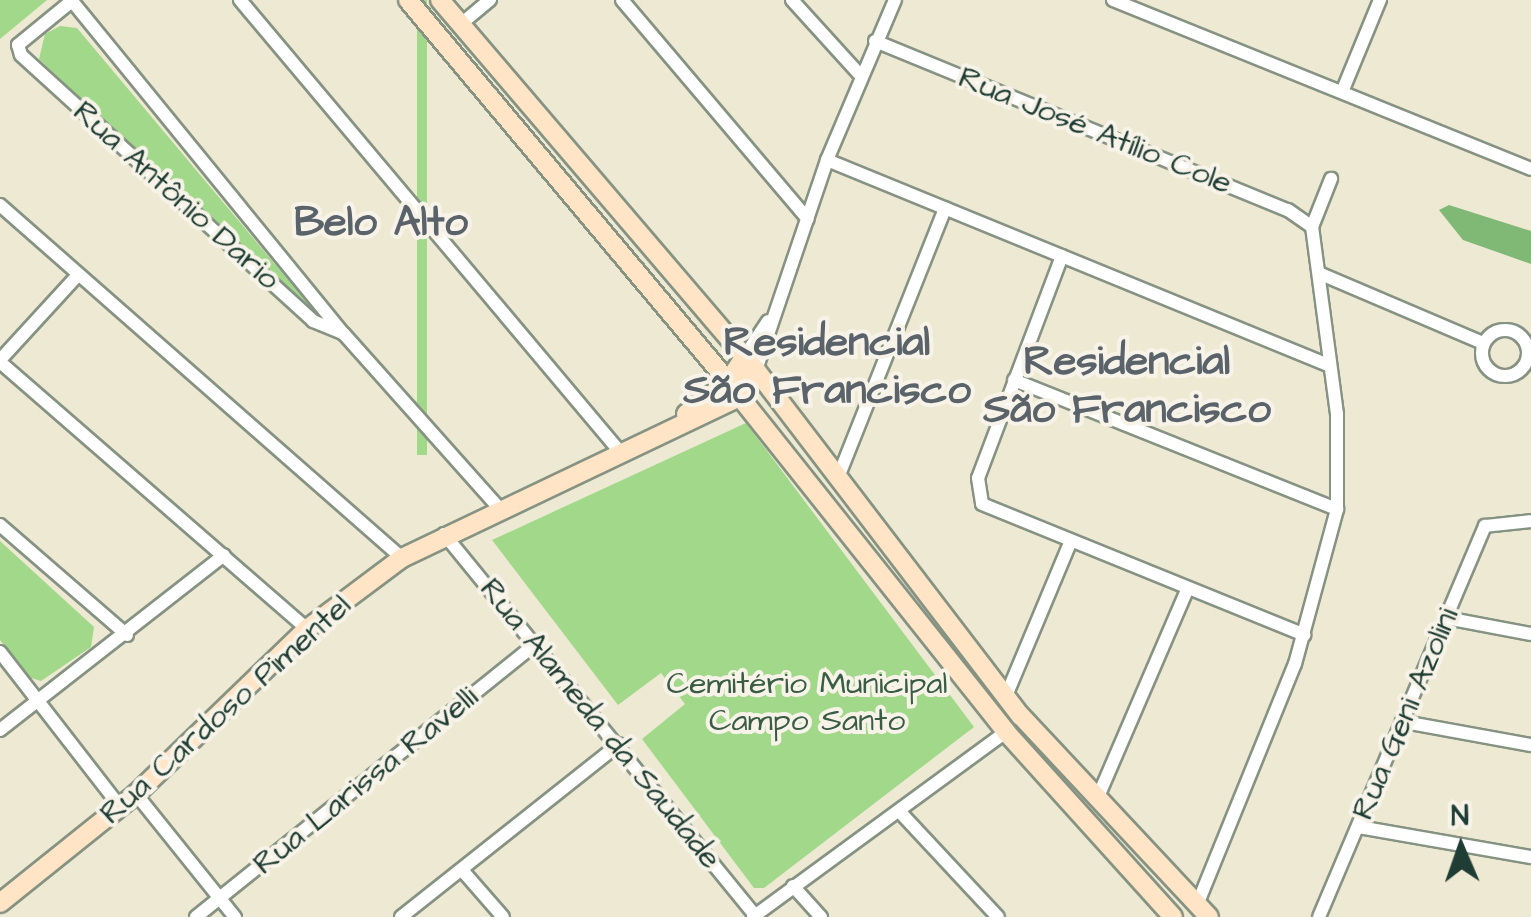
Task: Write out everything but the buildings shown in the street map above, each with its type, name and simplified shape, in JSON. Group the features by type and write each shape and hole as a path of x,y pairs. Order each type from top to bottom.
{"main road":[{"path":"408,0 734,389 1006,732 1173,917"},
{"path":"440,0 750,364 839,474 1006,696 1203,911"},
{"path":"734,389 750,364"},
{"name":"Rua Cardoso Pimentel","path":"0,903 121,808 307,629 402,558 498,507 676,426 734,389"}],"street":[{"path":"72,0 344,334 498,507"},
{"name":"Rua Antônio Dario","path":"72,0 18,46 21,55 313,321 344,334"},
{"path":"240,0 621,453"},
{"path":"461,24 490,0"},
{"path":"622,0 808,219"},
{"path":"792,0 860,75"},
{"path":"750,364 860,75 895,0"},
{"path":"1113,0 1531,169"},
{"path":"1342,92 1380,0"},
{"name":"Rua José Atílio Cole","path":"875,41 1288,210 1312,228"},
{"path":"827,160 1328,365"},
{"path":"1203,911 1304,635 1336,509 1341,458 1321,274 1312,228 1331,179"},
{"path":"0,205 402,558"},
{"path":"839,474 944,208"},
{"path":"1062,256 978,478 982,504 1304,635"},
{"path":"1321,274 1483,343"},
{"path":"78,275 0,361 307,629"},
{"path":"1014,380 1336,509"},
{"name":"Rua Geni Azolini","path":"1319,917 1485,526 1500,520 1531,521"},
{"path":"0,525 127,635"},
{"name":"Rua Alameda da Saudade","path":"444,534 754,916"},
{"path":"1006,696 1070,543"},
{"path":"0,730 224,556"},
{"path":"1097,799 1187,590"},
{"path":"1446,618 1531,634"},
{"name":"Rua Larissa Ravelli","path":"196,917 536,644"},
{"path":"0,652 121,808"},
{"path":"1404,722 1531,745"},
{"path":"754,916 1006,732"},
{"path":"401,917 618,744"},
{"path":"136,794 235,917"},
{"path":"899,811 998,917"},
{"path":"1358,827 1531,857"},
{"path":"462,870 503,917"},
{"path":"793,886 822,917"}],"green space":[{"path":"0,0 47,0 0,39"},
{"path":"417,0 427,0 427,455 417,455"},
{"path":"60,26 77,28 315,312 308,313 39,59 45,34"},
{"path":"1449,205 1531,231 1531,264 1463,240 1439,210"},
{"name":"Cemitério Municipal Campo Santo","path":"746,423 974,727 764,888 754,888 642,739 685,704 661,673 618,705 492,540"},
{"path":"0,541 94,627 91,647 41,681 28,677 0,640"}],"district":[{"name":"Belo Alto","path":"381,223"},
{"name":"Residencial São Francisco","path":"827,367"},
{"name":"Residencial São Francisco","path":"1127,386"}]}
